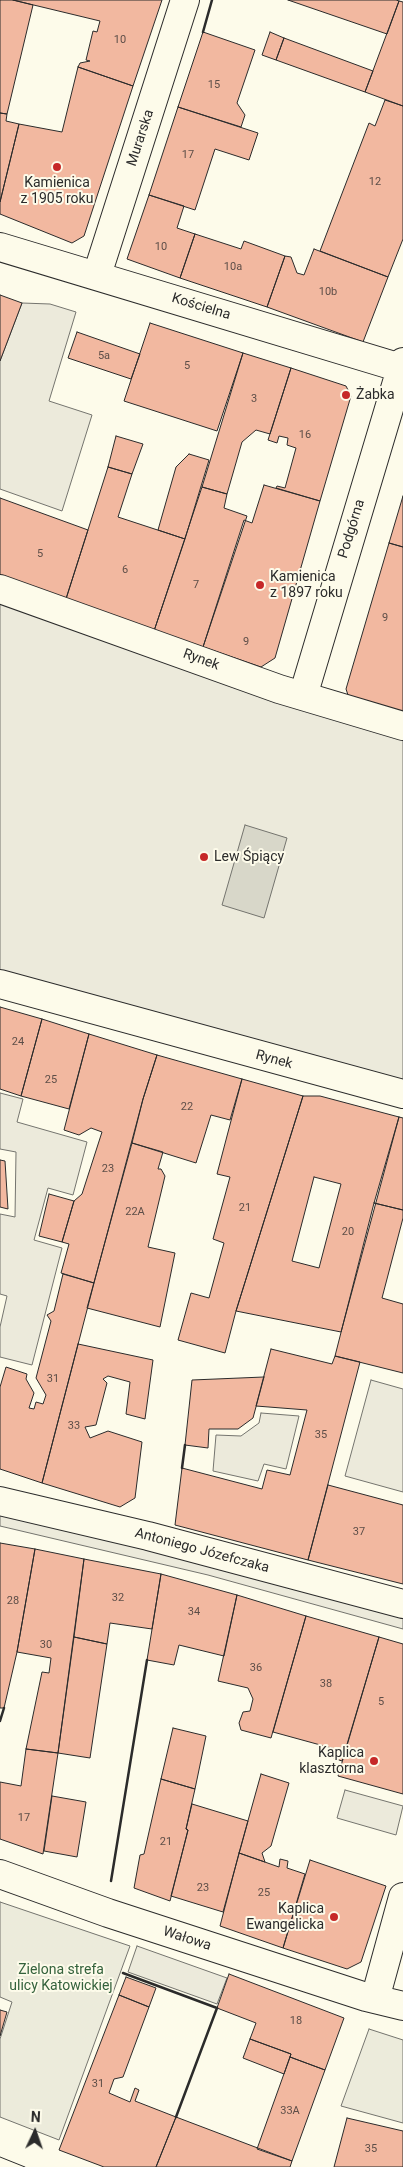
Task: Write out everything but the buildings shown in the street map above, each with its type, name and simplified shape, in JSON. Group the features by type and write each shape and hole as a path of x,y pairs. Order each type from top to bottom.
{"street":[{"name":"Murarska","path":"97,275 184,0"},
{"name":"Kościelna","path":"0,247 402,365"},
{"name":"Podgórna","path":"302,696 402,365"},
{"name":"Rynek","path":"0,589 302,696 403,726"},
{"name":"Rynek","path":"0,984 403,1094"},
{"name":"Antoniego Józefczaka","path":"0,1501 148,1536 403,1604"},
{"name":"Wałowa","path":"0,1874 108,1913 375,1999 403,2006"},
{"path":"375,1999 403,1897"}],"green space":[{"name":"Zielona strefa ulicy Katowickiej","path":"0,1902 130,1946 59,2140 0,2117 0,2039 12,2002 0,1997"},
{"path":"369,2029 403,2040 403,2123 341,2106"}],"shaded area":[{"path":"22,303 50,304 76,312 49,401 92,415 62,511 0,489 0,361"},
{"path":"0,589 403,726 403,1094 0,984"},
{"path":"245,825 287,838 264,918 222,905"},
{"path":"0,1093 23,1099 17,1122 87,1142 73,1195 48,1188 34,1240 62,1248 32,1365 0,1357 0,1327 7,1296 0,1294 0,1214 15,1217 16,1152 0,1149"},
{"path":"371,1380 403,1389 403,1492 345,1476"},
{"path":"261,1413 299,1416 286,1469 264,1464 258,1481 213,1471 216,1435 241,1436 259,1423"},
{"path":"0,1514 210,1563 403,1615 403,1629 208,1575 0,1526"},
{"path":"345,1790 403,1806 396,1835 337,1818"},
{"path":"137,1946 227,1978 217,2004 128,1972"}],"tram line":[{"path":"0,2157 25,2167"}],"wall":[{"path":"203,32 212,0"},
{"path":"182,1468 185,1445"},
{"path":"111,1881 147,1660"},
{"path":"0,1721 4,1708"},
{"path":"123,1973 217,2008 176,2117"}],"place":[{"name":"Kamienica z 1905 roku","path":"57,167"},
{"name":"Żabka","path":"346,395"},
{"name":"Kamienica z 1897 roku","path":"260,585"},
{"name":"Lew Śpiący","path":"204,857"},
{"name":"Kaplica klasztorna","path":"374,1761"},
{"name":"Kaplica Ewangelicka","path":"334,1917"}]}
